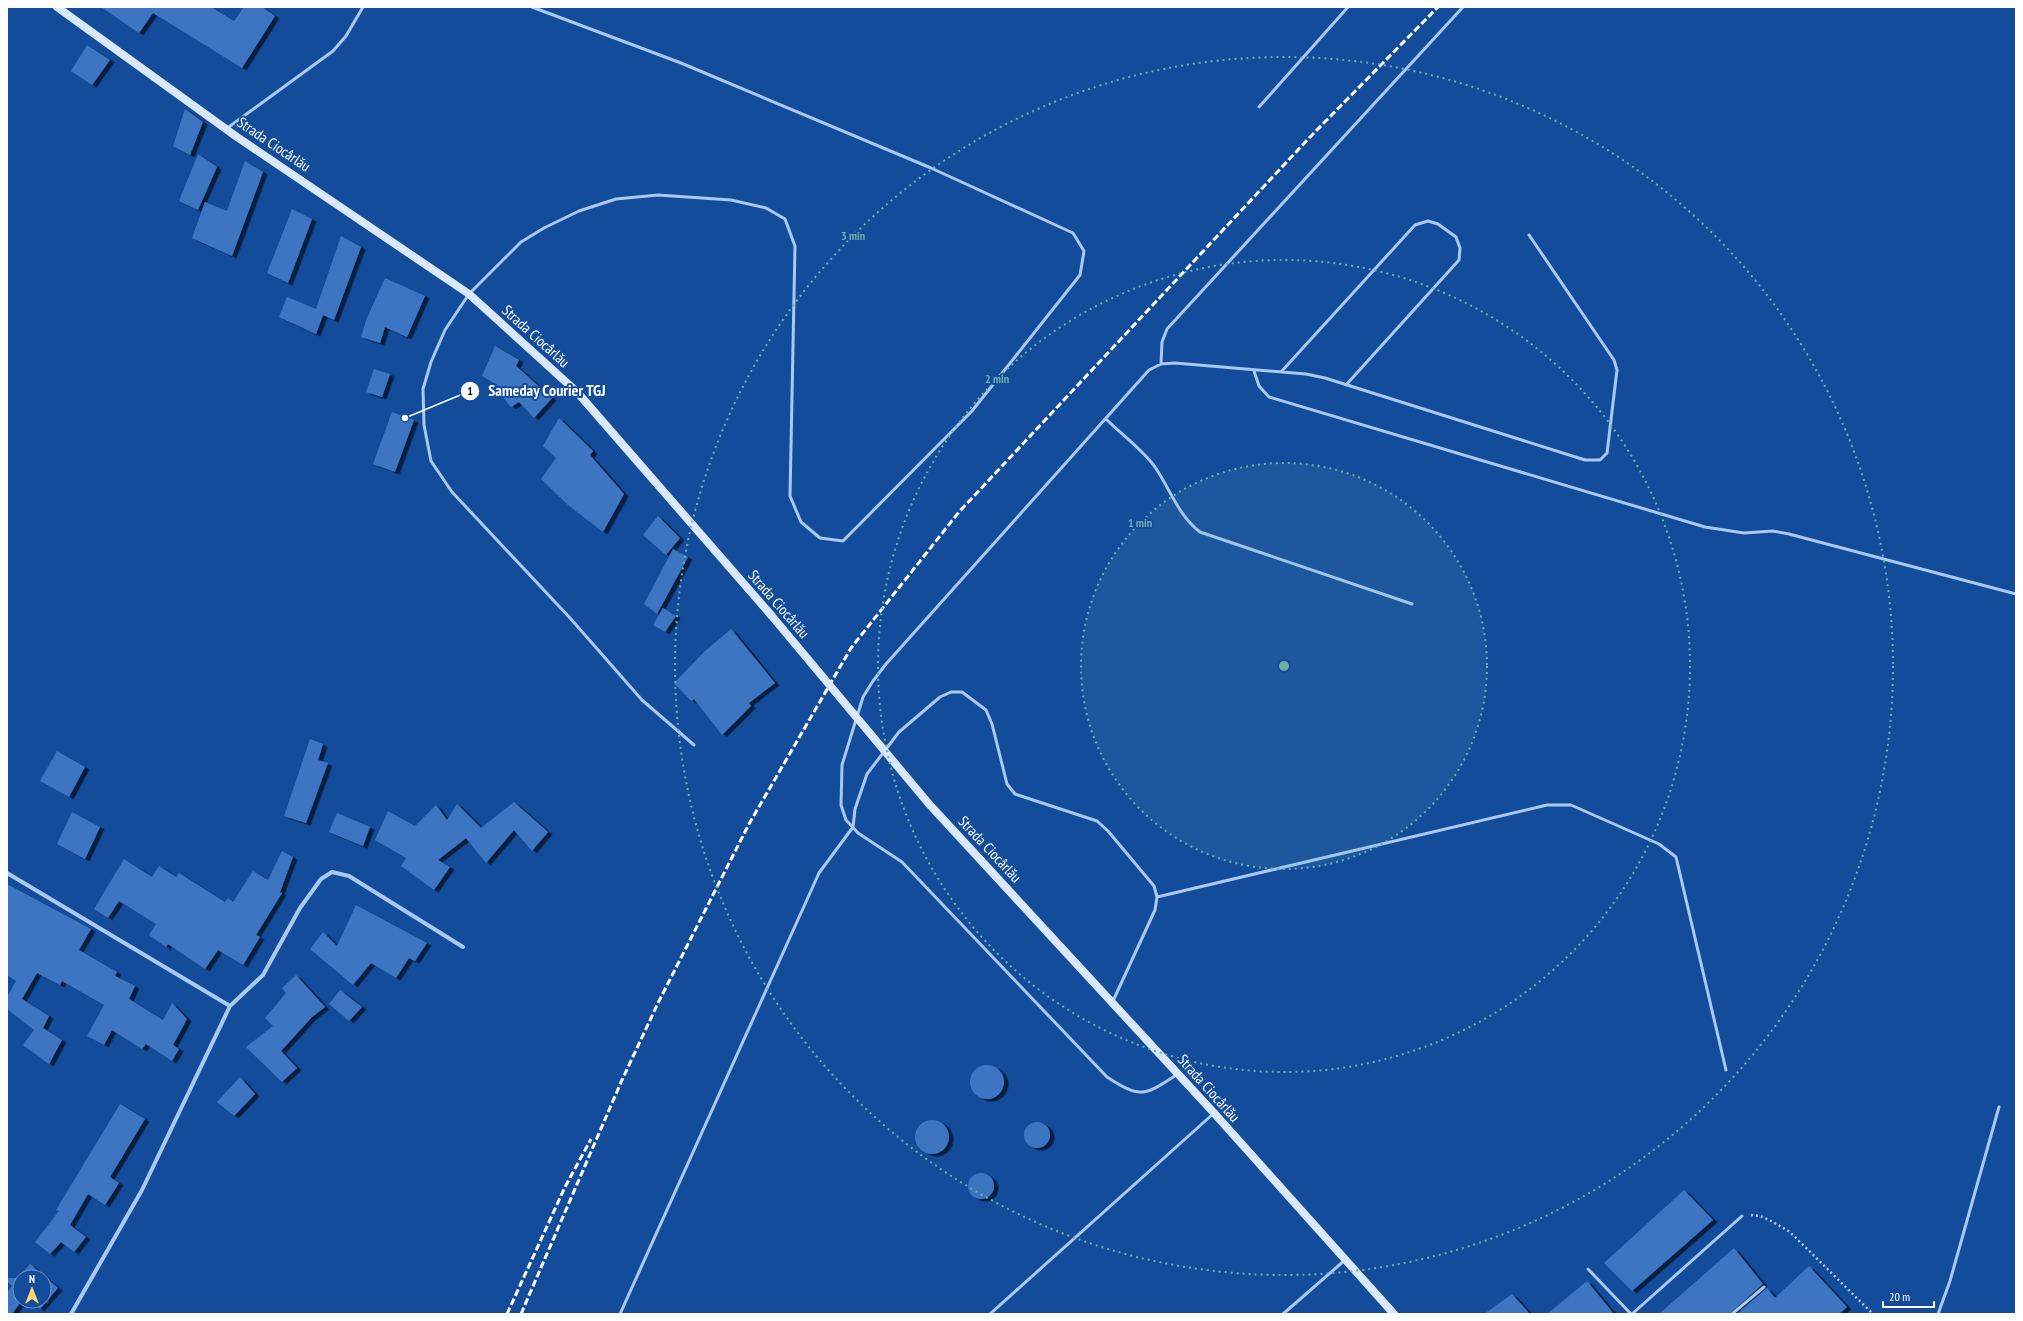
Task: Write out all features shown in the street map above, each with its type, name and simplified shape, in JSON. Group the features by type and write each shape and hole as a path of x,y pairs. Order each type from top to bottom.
{"main road":[{"name":"Strada Ciocârlău","path":"57,7 226,129 469,294 577,392 771,615 929,804 1214,1113 1394,1314"}],"street":[{"path":"71,1314 142,1190 230,1006 263,975 300,908 321,878 332,872 349,876 463,947"},
{"path":"7,873 230,1006"}],"lane":[{"path":"226,129 333,51 346,36 363,7"},
{"path":"532,7 681,63 931,168 1073,233 1084,251 1080,275 972,411 843,541 820,538 802,522 790,496 796,246 785,219 766,208 731,200 658,195 616,199 580,211 544,228 521,242 469,294 445,330 431,362 423,389 424,424 431,461 452,492 570,618 642,700 694,745"},
{"path":"1259,107 1348,7"},
{"path":"1162,364 1162,342 1167,329 1463,7"},
{"path":"1281,372 1415,225 1428,221 1438,224 1456,237 1460,248 1459,260 1346,384"},
{"path":"1178,1074 1149,1092 1140,1093 1124,1088 1107,1077 902,862 858,833 846,820 841,805 842,765 863,698 873,681 1106,419 1150,370 1162,364 1176,363 1254,371 1306,374 1346,384 1585,460 1600,460 1607,453 1617,370 1614,360 1529,235"},
{"path":"1254,371 1259,386 1269,398 1705,527 1744,533 1773,531 1789,534 2016,594"},
{"path":"1106,419 1153,465 1167,490 1190,524 1200,532 1412,604"},
{"path":"620,1314 819,873 853,827 855,809 867,774 895,738 940,697 951,692 962,692 986,710 992,724 1007,784 1015,794 1097,821 1108,831 1154,886 1157,897 1155,910 1112,1003"},
{"path":"1157,897 1547,805 1572,806 1659,844 1676,857 1726,1070"},
{"path":"1938,1314 1950,1281 1999,1108"},
{"path":"990,1314 1214,1113"},
{"path":"1588,1269 1631,1314 1742,1216"},
{"path":"1283,1314 1346,1260"},
{"path":"1732,1314 1764,1287"}],"path":[{"path":"1742,1216 1760,1216 1772,1220 1790,1232 1873,1314"}],"building":[{"path":"101,7 211,7 234,21 244,7 262,7 275,16 242,68 153,13 139,33"},
{"path":"87,45 110,60 92,85 71,71"},
{"path":"185,109 203,122 190,155 173,146"},
{"path":"198,154 217,167 198,210 179,201"},
{"path":"245,161 263,172 232,256 192,238 205,202 227,211"},
{"path":"292,209 312,219 288,283 267,273"},
{"path":"341,236 361,247 334,320 323,315 316,334 279,317 287,297 316,309"},
{"path":"385,278 425,296 407,337 385,327 380,343 361,337 367,318"},
{"path":"495,346 519,360 516,366 552,398 534,418 519,402 511,407 502,396 507,391 482,376"},
{"path":"374,369 390,374 382,397 366,392"},
{"path":"392,412 414,420 395,472 373,464"},
{"path":"559,418 593,451 590,455 624,494 603,532 568,505 541,479 556,458 543,446"},
{"path":"658,516 680,538 666,555 643,535"},
{"path":"673,549 688,557 657,614 644,604"},
{"path":"663,608 676,616 665,632 653,625"},
{"path":"731,629 775,683 749,703 751,706 722,735 694,699 691,701 674,683 705,651"},
{"path":"310,739 323,744 318,760 328,763 306,823 284,816"},
{"path":"57,751 85,767 69,797 40,781"},
{"path":"514,802 548,832 532,851 514,830 486,863 466,838 438,860 450,867 434,890 401,866 406,858 375,840 388,811 415,826 436,805 447,820 457,804 481,828"},
{"path":"72,812 100,827 85,859 57,844"},
{"path":"337,813 370,827 363,846 329,832"},
{"path":"282,851 293,857 280,892 282,893 256,935 260,937 243,965 218,950 205,969 168,944 166,947 149,935 156,924 119,901 108,918 94,909 124,859 152,877 159,866 176,877 179,873 225,902 228,898 233,902 253,871 268,880"},
{"path":"7,884 91,929 79,950 117,972 115,976 135,986 129,999 163,1020 172,1003 187,1019 173,1045 179,1049 172,1061 146,1044 142,1049 112,1030 104,1045 87,1036 104,1005 62,981 60,985 37,973 22,999 49,1016 43,1028 62,1040 49,1064 23,1045 34,1030 7,1009 7,997 16,981 7,975"},
{"path":"356,905 427,943 415,961 409,958 396,978 371,963 353,985 310,949 323,932 337,946"},
{"path":"296,975 325,1007 312,1017 281,1051 297,1068 282,1082 246,1047 273,1026 265,1018 286,993 282,988"},
{"path":"340,990 362,1007 349,1021 329,1004"},
{"path":"987,1065 993,1066 999,1070 1003,1076 1003,1088 999,1094 993,1098 987,1099 981,1098 975,1094 971,1088 970,1082 971,1076 975,1070 981,1066"},
{"path":"240,1077 255,1094 234,1116 217,1102"},
{"path":"120,1104 145,1119 110,1177 119,1183 105,1205 88,1194 70,1225 86,1237 74,1252 61,1242 50,1254 35,1242 59,1211 56,1210"},
{"path":"932,1120 938,1121 944,1125 948,1131 948,1143 944,1149 938,1153 932,1154 926,1153 920,1149 916,1143 915,1137 916,1131 920,1125 926,1121"},
{"path":"1037,1122 1047,1125 1050,1135 1047,1145 1037,1148 1027,1145 1024,1135 1027,1125"},
{"path":"981,1173 991,1176 994,1186 991,1196 981,1199 971,1196 968,1186 971,1176"},
{"path":"1684,1190 1713,1220 1632,1291 1604,1263"},
{"path":"1734,1248 1763,1284 1729,1314 1659,1314"},
{"path":"30,1264 36,1269 26,1269"},
{"path":"1809,1266 1847,1307 1839,1314 1737,1314 1767,1288 1775,1298"},
{"path":"7,1278 12,1278 12,1286 7,1281"},
{"path":"1587,1281 1614,1314 1547,1314"},
{"path":"52,1283 58,1288 52,1295"},
{"path":"12,1286 12,1309 16,1309 12,1314 7,1314 7,1293"},
{"path":"1512,1294 1530,1314 1484,1314"}],"railway":[{"path":"521,1314 622,1080 659,1001 749,824 851,648 959,512 1311,136 1438,7"},
{"path":"507,1314 565,1187 591,1139"}],"place":[{"name":"Sameday Courier TGJ","path":"405,418"}]}
